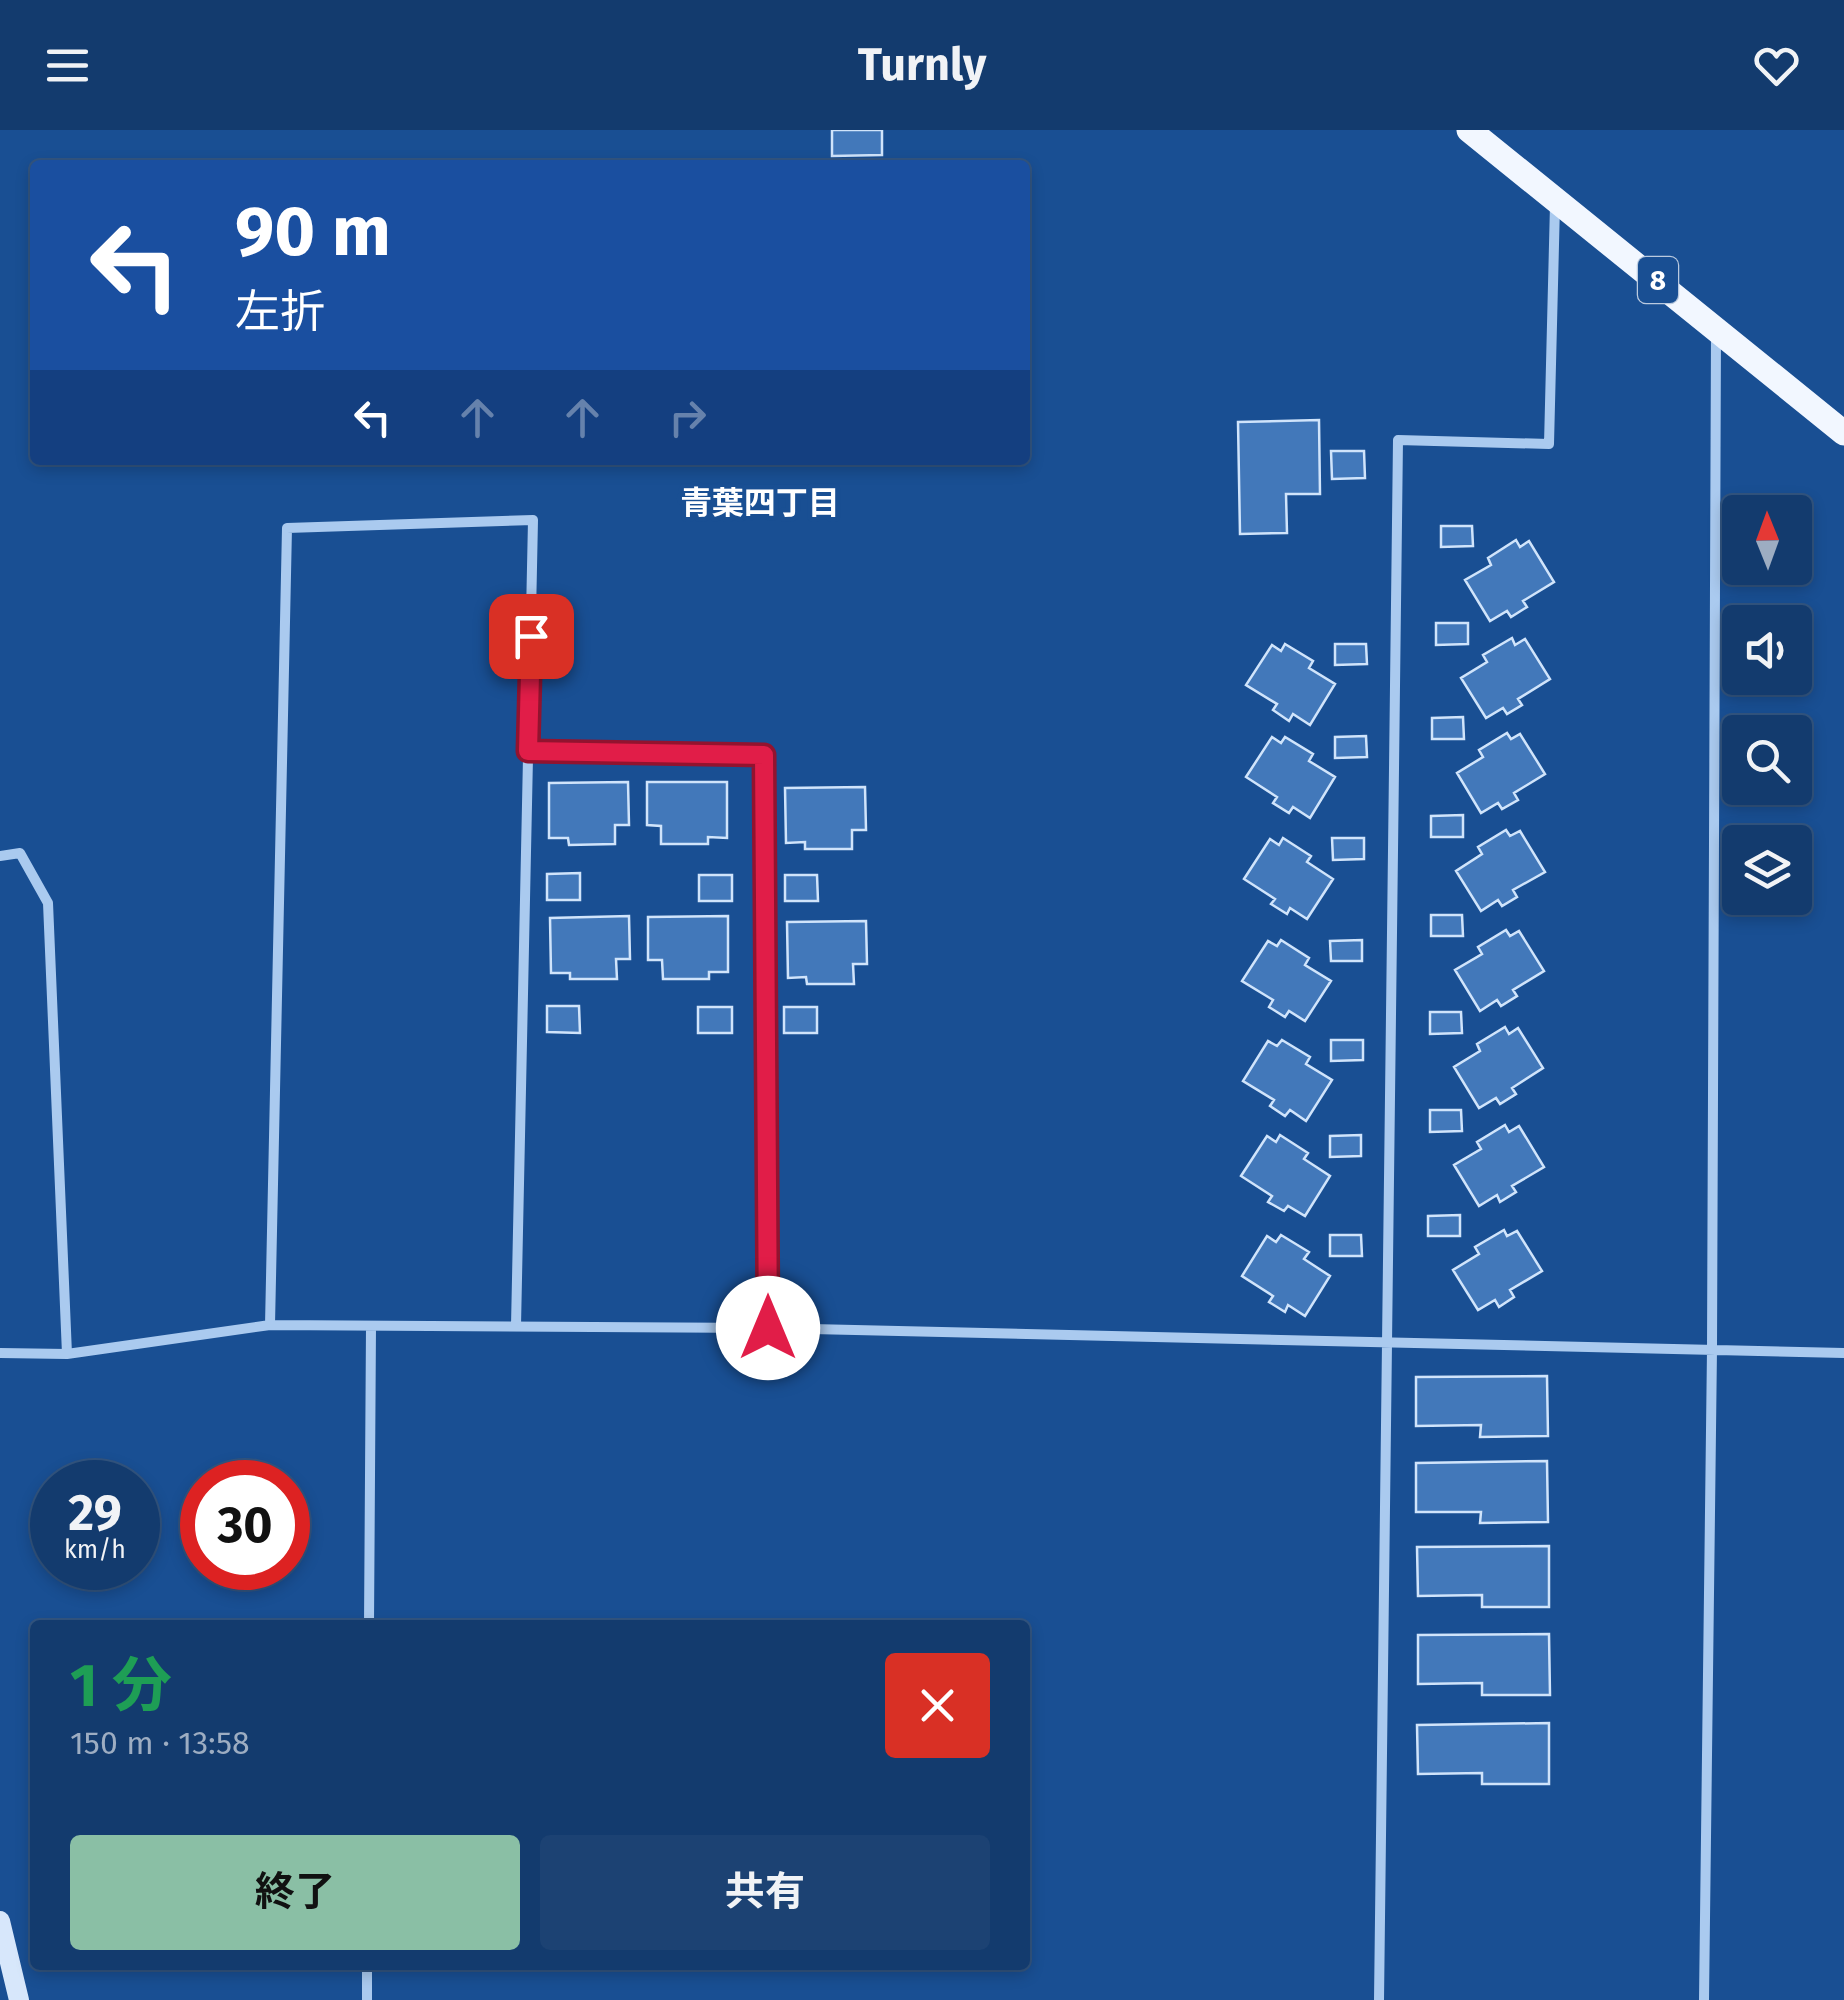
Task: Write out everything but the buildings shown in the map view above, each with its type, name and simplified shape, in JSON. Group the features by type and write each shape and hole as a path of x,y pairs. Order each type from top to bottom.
{"main road":[{"name":"8","path":"1469,130 1844,433"}],"street":[{"path":"1379,2000 1398,440 1549,444 1555,199"},
{"path":"1704,2000 1712,1349 1716,326"},
{"path":"270,1324 287,528 533,520 516,1326"},
{"path":"528,751 764,755 768,1328"},
{"path":"0,856 20,854 48,904 67,1354"},
{"path":"0,1353 67,1354 270,1324 768,1328 1844,1353"},
{"path":"369,1620 372,1326"},
{"path":"0,1921 19,2000"},
{"path":"367,1970 367,2000"}],"district":[{"name":"青葉四丁目","path":"760,503"}],"route":[{"path":"531,636 528,751 764,755 768,1328"}]}
